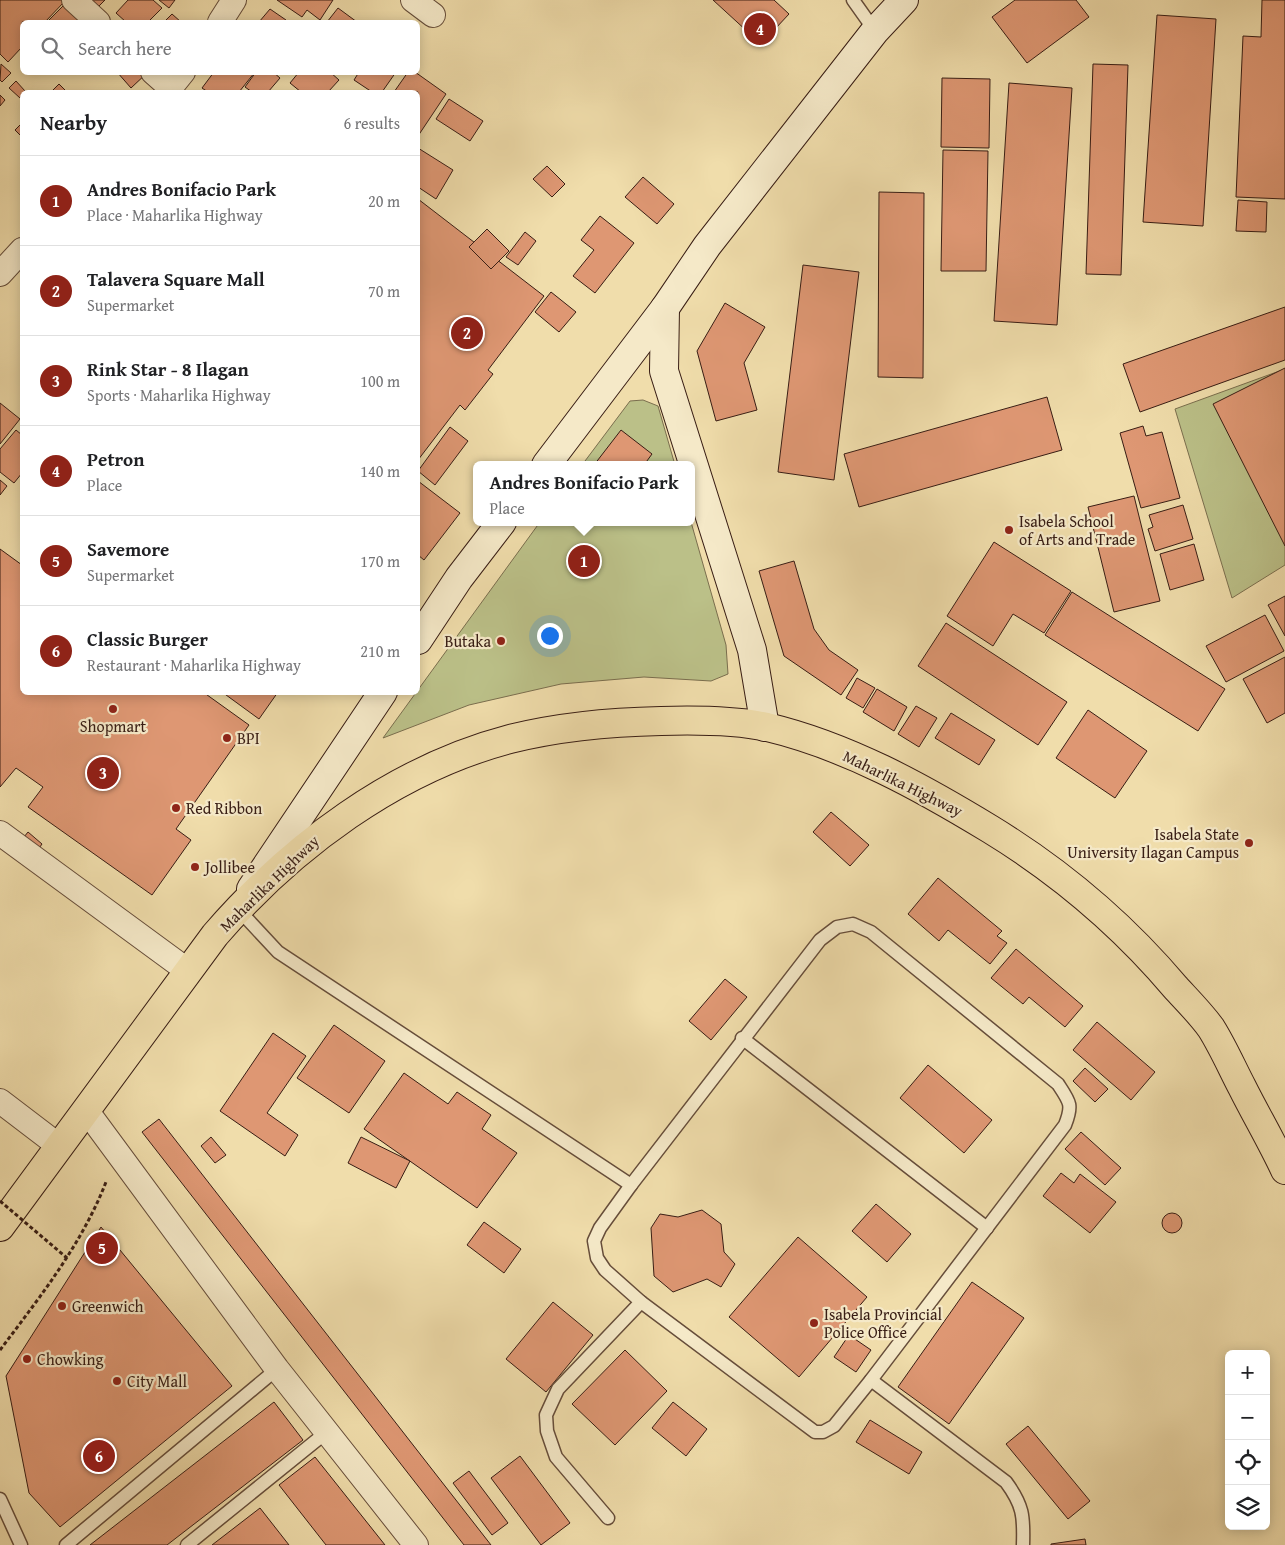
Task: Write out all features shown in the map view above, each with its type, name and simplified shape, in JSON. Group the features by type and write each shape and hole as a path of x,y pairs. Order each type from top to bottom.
{"highway":[{"name":"Maharlika Highway","path":"0,1228 188,971 238,909 316,837 375,798 456,758 510,739 572,728 633,721 697,720 765,727 860,759 920,788 1038,858 1096,905 1147,953 1210,1027 1285,1168"}],"main road":[{"path":"549,461 665,308 707,246 875,31 904,0"},
{"path":"665,308 664,371 692,461"},
{"path":"695,469 752,650 765,727"},
{"path":"420,637 459,578 499,526"},
{"path":"238,909 380,695"}],"street":[{"path":"74,0 96,20"},
{"path":"221,20 234,0"},
{"path":"412,0 433,15"},
{"path":"158,75 174,84"},
{"path":"0,274 20,252"},
{"path":"0,833 188,971"},
{"path":"0,1101 59,1146"},
{"path":"86,1110 277,1370 328,1431 416,1545"}],"lane":[{"path":"853,0 875,31"},
{"path":"238,909 278,952 631,1185"},
{"path":"853,924 871,932 1058,1084 1068,1099 1071,1110 1065,1125 872,1380 834,1426 823,1432 815,1432 802,1425 641,1302 605,1270 597,1258 594,1241 600,1228 742,1038 820,940 837,927 853,924"},
{"path":"742,1038 987,1228"},
{"path":"608,1518 556,1457 547,1431 546,1415 558,1390 641,1302"},
{"path":"66,1545 277,1370"},
{"path":"872,1380 1006,1482 1020,1500 1024,1526 1022,1545"},
{"path":"187,1545 328,1431"},
{"path":"0,1499 21,1545"}],"path":[{"path":"0,1201 67,1258"},
{"path":"0,1350 67,1258 94,1214"}],"green space":[{"path":"1285,369 1285,565 1232,598 1175,409"},
{"path":"643,400 658,406 674,461 585,461 630,401"},
{"path":"537,526 692,526 726,645 728,674 711,681 644,677 561,684 469,705 383,738 414,695 420,695 420,687"}],"building":[{"path":"0,0 62,0 64,2 47,20 20,20 20,49 8,62 0,54"},
{"path":"84,0 105,0 95,10"},
{"path":"128,0 153,0 162,8 150,20 124,20 116,13"},
{"path":"159,0 175,0 169,8"},
{"path":"277,0 333,0 320,20 307,10 302,17"},
{"path":"713,0 774,0 789,14 761,44"},
{"path":"1015,0 1076,0 1089,17 1027,63 992,17"},
{"path":"1262,0 1285,0 1285,199 1236,197 1243,36 1261,37"},
{"path":"64,5 81,20 49,20"},
{"path":"338,8 354,20 329,20"},
{"path":"270,9 286,20 261,20"},
{"path":"172,14 179,20 166,20"},
{"path":"1157,15 1216,19 1203,226 1143,222"},
{"path":"1,64 11,73 2,82 0,80"},
{"path":"1093,64 1128,65 1121,275 1086,274"},
{"path":"120,75 145,75 131,88"},
{"path":"212,75 253,75 241,90 205,90 202,88"},
{"path":"254,75 276,75 280,78 270,90 249,90 245,87"},
{"path":"297,75 333,75 339,80 330,90 299,90 290,83"},
{"path":"357,75 394,75 383,90 369,90 354,80"},
{"path":"406,75 419,75 446,94 420,133 420,90 395,90"},
{"path":"942,78 990,79 989,148 941,147"},
{"path":"16,81 24,90 20,90 20,98 9,88"},
{"path":"1009,83 1072,88 1057,325 994,321"},
{"path":"59,84 65,90 53,90"},
{"path":"0,95 5,100 0,106"},
{"path":"449,99 483,121 470,141 436,119"},
{"path":"20,125 20,135 15,130"},
{"path":"420,149 453,170 436,199 420,188"},
{"path":"943,150 988,151 986,271 941,271"},
{"path":"547,166 565,184 552,197 533,179"},
{"path":"643,177 674,204 657,224 625,197"},
{"path":"879,192 924,193 923,378 878,377"},
{"path":"1238,200 1267,202 1266,232 1236,231"},
{"path":"420,201 544,296 488,370 493,374 465,410 460,405 420,457"},
{"path":"600,216 634,243 595,293 573,276 594,250 581,240"},
{"path":"487,229 509,251 491,269 469,247"},
{"path":"525,232 536,241 518,265 506,257"},
{"path":"803,265 859,272 834,480 778,472"},
{"path":"551,292 576,312 559,332 535,312"},
{"path":"725,303 765,327 744,363 757,410 716,421 697,351"},
{"path":"1285,307 1285,360 1140,412 1123,364"},
{"path":"1285,368 1285,546 1213,404"},
{"path":"1047,397 1062,450 859,507 844,454"},
{"path":"0,403 20,419 0,444"},
{"path":"1143,426 1146,436 1162,432 1180,498 1141,508 1120,433"},
{"path":"450,427 468,441 435,485 420,473 420,468"},
{"path":"16,430 20,433 20,476 14,483 0,472 0,449"},
{"path":"621,430 652,454 647,461 597,461"},
{"path":"0,480 7,486 0,495"},
{"path":"420,483 460,513 424,560 420,557"},
{"path":"1134,496 1160,601 1114,612 1088,507"},
{"path":"1183,505 1193,539 1155,551 1148,529 1153,527 1149,515"},
{"path":"994,542 1071,591 1044,633 1013,614 993,646 947,616"},
{"path":"1194,544 1204,580 1170,590 1160,554"},
{"name":"Shopmart","path":"0,549 20,564 20,695 207,695 249,725 176,829 191,840 152,895 28,807 43,787 16,768 0,787"},
{"path":"794,561 814,629 829,650 858,670 841,695 784,656 759,571"},
{"path":"1072,592 1225,689 1198,731 1045,635"},
{"path":"1285,596 1285,636 1268,605"},
{"path":"1265,615 1284,651 1226,682 1206,646"},
{"path":"946,623 1067,702 1038,745 918,666"},
{"path":"1285,657 1285,713 1267,723 1243,679"},
{"path":"857,678 875,688 863,708 846,698"},
{"path":"877,689 907,707 894,731 863,712"},
{"path":"226,695 276,695 259,719"},
{"path":"916,706 937,718 919,747 898,734"},
{"path":"1088,710 1147,751 1115,798 1056,758"},
{"path":"951,713 995,740 979,765 935,738"},
{"path":"831,812 869,845 850,866 813,832"},
{"path":"28,832 42,844 35,854 20,842"},
{"path":"938,878 1002,931 997,936 1007,943 990,964 948,930 939,941 908,914"},
{"path":"1016,949 1083,1006 1065,1027 1029,997 1023,1004 991,978"},
{"path":"725,979 747,997 711,1040 689,1021"},
{"path":"1097,1022 1155,1072 1131,1100 1073,1050"},
{"path":"334,1025 385,1061 349,1113 297,1078"},
{"path":"273,1033 306,1056 267,1113 298,1135 285,1156 220,1111"},
{"path":"928,1065 992,1120 964,1153 900,1098"},
{"path":"1085,1068 1108,1089 1095,1102 1073,1081"},
{"path":"404,1073 448,1104 457,1092 491,1115 482,1129 517,1153 477,1208 364,1129"},
{"path":"159,1119 491,1545 464,1545 142,1132"},
{"path":"1081,1132 1121,1168 1105,1185 1065,1149"},
{"path":"211,1137 226,1155 215,1163 201,1146"},
{"path":"361,1137 410,1161 396,1188 348,1163"},
{"path":"1061,1173 1074,1183 1080,1174 1116,1202 1090,1233 1043,1196"},
{"path":"876,1204 911,1234 887,1262 852,1231"},
{"path":"702,1210 721,1224 724,1252 735,1264 721,1287 707,1279 673,1292 654,1276 651,1228 660,1214 678,1217"},
{"path":"1172,1213 1179,1216 1182,1223 1179,1230 1172,1233 1165,1230 1162,1223 1165,1216"},
{"path":"484,1222 521,1249 504,1273 467,1245"},
{"name":"City Mall","path":"101,1227 232,1386 60,1527 29,1493 6,1376"},
{"path":"798,1237 867,1297 799,1377 729,1317"},
{"path":"972,1282 1024,1318 949,1424 898,1387"},
{"path":"553,1302 593,1335 546,1392 506,1359"},
{"path":"849,1335 871,1350 856,1372 834,1357"},
{"path":"625,1350 667,1391 615,1445 572,1404"},
{"path":"274,1402 303,1440 167,1545 90,1545"},
{"path":"673,1402 707,1429 686,1456 652,1428"},
{"path":"870,1420 922,1452 909,1474 856,1442"},
{"path":"1028,1426 1090,1501 1068,1519 1006,1444"},
{"path":"520,1456 570,1523 541,1545 491,1478"},
{"path":"315,1457 385,1545 326,1545 279,1485"},
{"path":"469,1471 508,1523 492,1535 453,1483"},
{"path":"260,1508 289,1545 212,1545"},
{"path":"1085,1539 1086,1545 1051,1545 1051,1544"}],"place":[{"name":"Petron","path":"760,29"},
{"name":"Talavera Square Mall","path":"467,333"},
{"name":"Isabela School of Arts and Trade","path":"1009,530"},
{"name":"Andres Bonifacio Park","path":"584,561"},
{"name":"Butaka","path":"501,641"},
{"name":"Shopmart","path":"113,709"},
{"name":"BPI","path":"227,738"},
{"name":"Rink Star - 8 Ilagan","path":"103,773"},
{"name":"Red Ribbon","path":"176,808"},
{"name":"Isabela State University Ilagan Campus","path":"1249,843"},
{"name":"Jollibee","path":"195,867"},
{"name":"Savemore","path":"102,1248"},
{"name":"Greenwich","path":"62,1306"},
{"name":"Isabela Provincial Police Office","path":"814,1323"},
{"name":"Chowking","path":"27,1359"},
{"name":"City Mall","path":"117,1381"},
{"name":"Classic Burger","path":"99,1456"}]}
